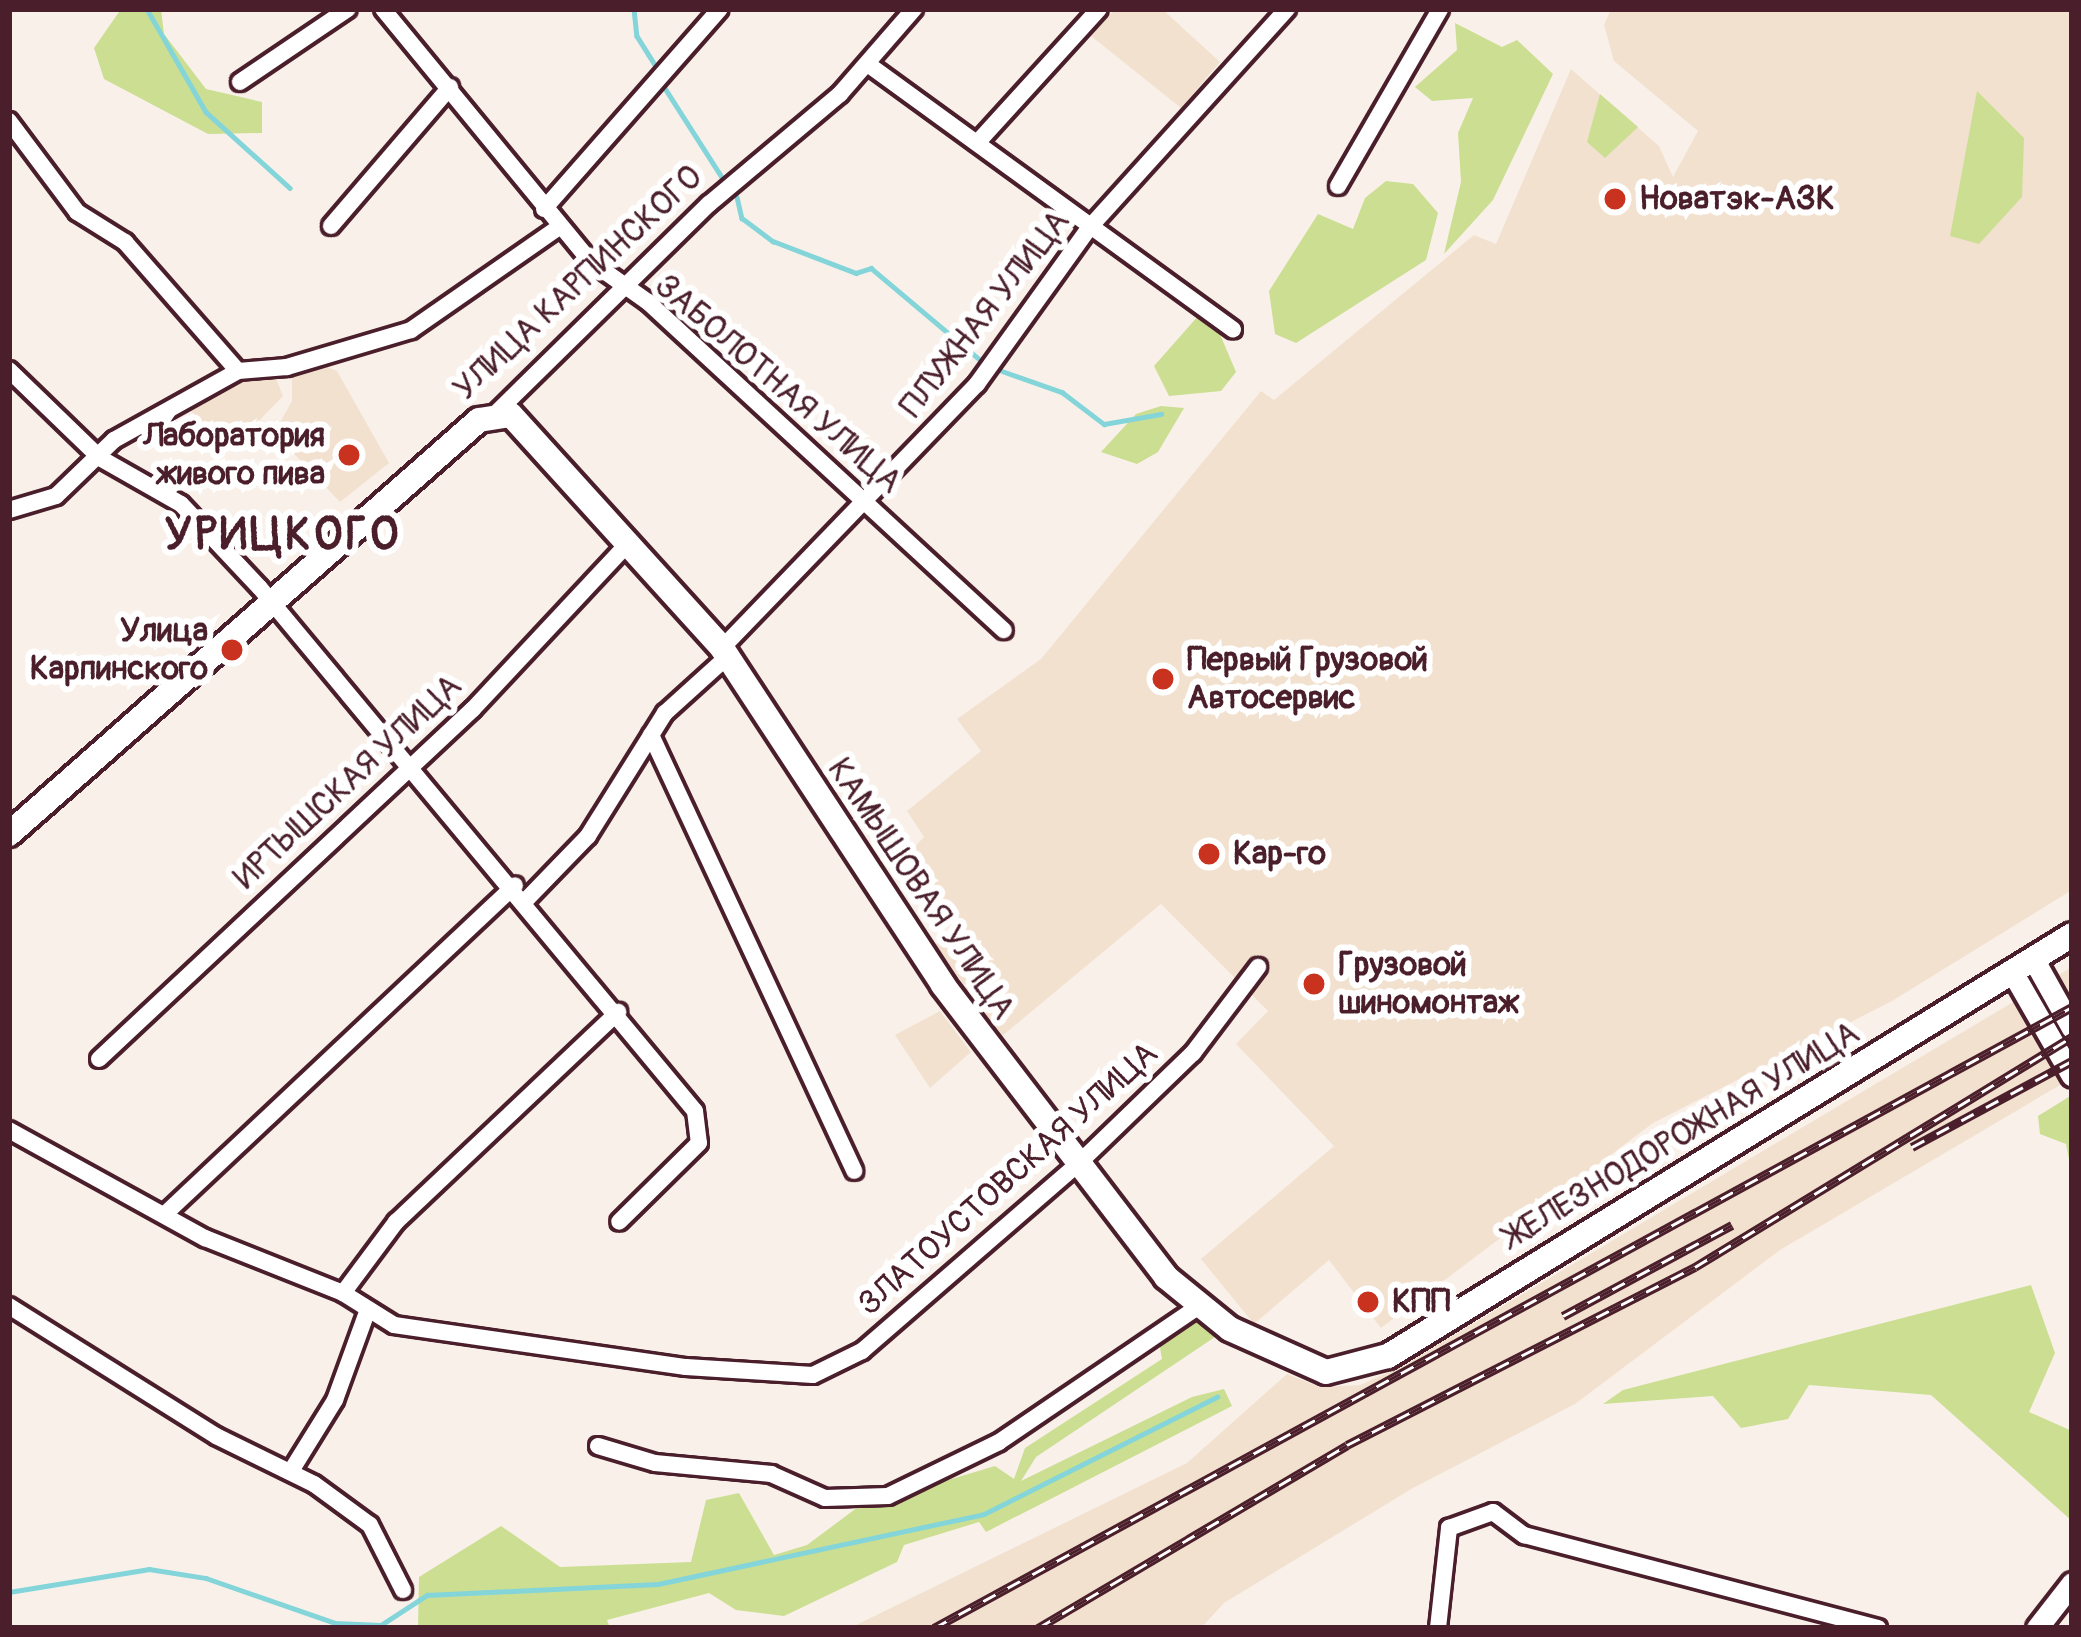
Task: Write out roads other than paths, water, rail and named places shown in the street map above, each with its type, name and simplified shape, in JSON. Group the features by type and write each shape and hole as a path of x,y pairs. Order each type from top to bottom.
{"main road":[{"name":"КАМЫШОВАЯ УЛИЦА","path":"497,412 523,422 725,652 898,922 1077,1165 1198,1307 1319,1371"},
{"name":"УЛИЦА КАРПИНСКОГО","path":"9,834 497,412"},
{"name":"ЖЕЛЕЗНОДОРОЖНАЯ УЛИЦА","path":"1319,1371 1388,1356 2025,969 2072,935"}],"street":[{"path":"240,82 348,9"},
{"name":"ЗАБОЛОТНАЯ УЛИЦА","path":"383,9 558,228 621,289 648,302 1004,630"},
{"path":"544,209 721,9"},
{"name":"УЛИЦА КАРПИНСКОГО","path":"497,412 621,289 869,64 914,9"},
{"path":"977,143 1099,9"},
{"name":"ПЛУЖНАЯ УЛИЦА","path":"165,1214 588,836 651,734 977,384 1090,227 1287,9"},
{"path":"1338,186 1440,9"},
{"path":"869,64 1233,328"},
{"path":"331,226 449,87"},
{"path":"9,122 77,212 125,242 238,371"},
{"path":"9,510 56,496 100,458 113,440 238,371 287,367 411,330 558,228"},
{"path":"9,370 100,458 181,504 414,764 618,1012 703,1131 690,1156 619,1222"},
{"name":"ИРТЫШСКАЯ УЛИЦА","path":"99,1060 414,764 630,541"},
{"path":"651,734 854,1171"},
{"name":"ЗЛАТОУСТОВСКАЯ УЛИЦА","path":"9,1130 165,1214 343,1294 368,1312 436,1338 812,1375 862,1351 1077,1165 1193,1053 1258,967"},
{"path":"2025,969 2072,1028"},
{"path":"2025,969 2072,1076"},
{"path":"597,1029 598,989"},
{"path":"343,1294 396,1222 618,1012"},
{"path":"9,1306 216,1436 290,1471 370,1525 403,1590"},
{"path":"598,1445 655,1463 772,1474 825,1498 888,1496 1000,1442 1198,1307"},
{"path":"290,1471 335,1400 368,1312"},
{"path":"1438,1628 1449,1528 1493,1512 1524,1535 1878,1628"},
{"path":"2037,1628 2072,1583"}],"waterway":[{"path":"147,9 206,112 290,188"},
{"path":"634,9 637,36 658,69"},
{"path":"663,85 723,179"},
{"path":"737,197 742,218 773,241 856,273 871,268 978,358"},
{"path":"1002,371 1062,392 1104,424 1161,414"},
{"path":"9,1592 149,1569 206,1578 335,1623 381,1625 427,1595 658,1584 984,1514 1217,1397"}],"railway":[{"path":"934,1628 2072,1007"},
{"path":"1038,1628 1347,1445 1695,1267 2072,1037"},
{"path":"1912,1147 2072,1061"},
{"path":"1563,1316 1732,1225"}],"place":[{"name":"Новатэк-АЗК","path":"1615,199"},
{"name":"Лаборатория живого пива","path":"349,455"},
{"name":"Улица Карпинского","path":"232,650"},
{"name":"Первый Грузовой Автосервис","path":"1163,679"},
{"name":"Кар-го","path":"1209,854"},
{"name":"Грузовой шиномонтаж","path":"1314,984"},
{"name":"КПП","path":"1368,1302"}],"district":[{"name":"УРИЦКОГО","path":"283,536"}]}
